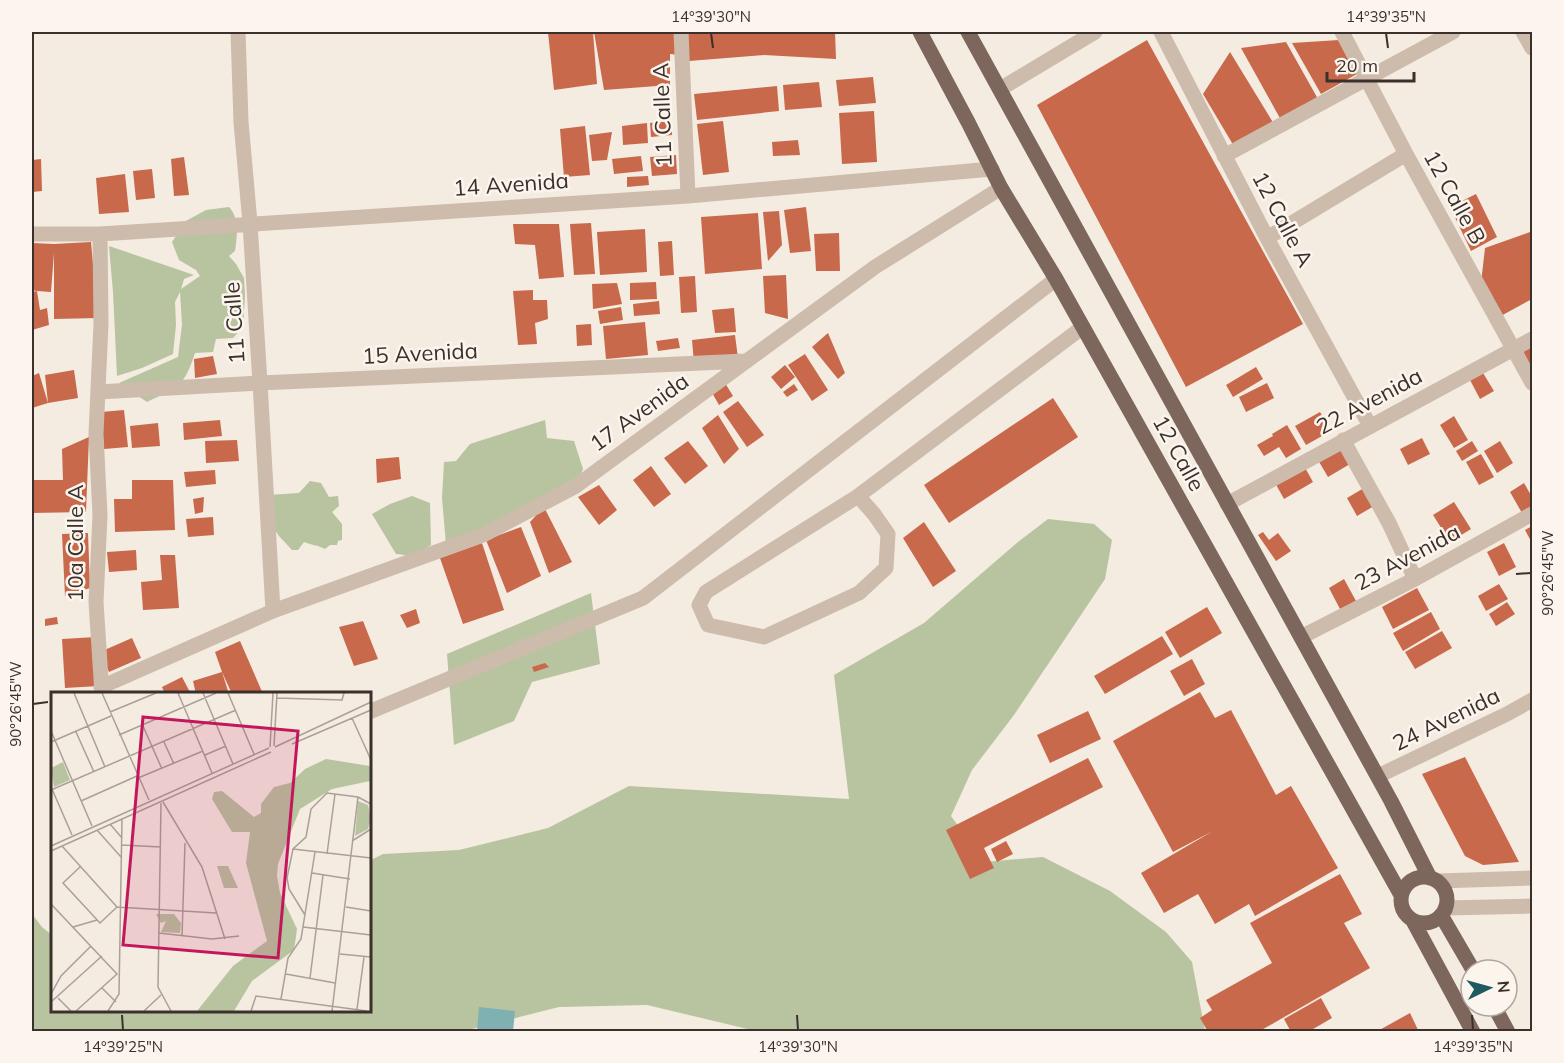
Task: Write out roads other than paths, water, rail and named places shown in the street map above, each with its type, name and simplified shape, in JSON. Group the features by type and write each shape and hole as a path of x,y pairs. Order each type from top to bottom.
{"main road":[{"name":"12 Calle","path":"920,32 1001,188 1056,279 1401,895"},
{"name":"12 Calle","path":"968,32 1433,880"},
{"path":"1413,921 1428,923 1436,920 1443,912 1447,901 1445,893 1442,886 1433,880 1423,877 1409,882 1401,895 1403,910 1413,921 1473,1032"},
{"path":"1443,912 1467,958"},
{"path":"1500,1018 1508,1032"}],"street":[{"name":"11 Calle","path":"238,32 241,122 250,224 273,611"},
{"name":"11 Calle A","path":"681,32 688,196"},
{"path":"1000,89 1095,32"},
{"name":"12 Calle A","path":"1161,32 1267,238 1370,426"},
{"name":"12 Calle B","path":"1342,32 1406,154 1533,383"},
{"path":"1224,156 1453,32"},
{"path":"1523,32 1533,48"},
{"path":"1267,238 1406,154"},
{"name":"14 Avenida","path":"32,234 100,234 688,196 992,169"},
{"name":"17 Avenida","path":"101,690 273,611 483,535 576,486 875,267 1001,188"},
{"name":"10a Calle A","path":"100,234 101,324 96,434 100,515 96,602 101,690"},
{"path":"370,712 643,598 1056,279"},
{"path":"858,496 888,534 886,568 859,593 764,638 708,625 699,605 706,592 858,496 1083,327"},
{"name":"22 Avenida","path":"1227,504 1533,339"},
{"name":"15 Avenida","path":"98,392 745,361"},
{"path":"1343,440 1389,523 1414,579"},
{"name":"23 Avenida","path":"1301,637 1533,514"},
{"name":"24 Avenida","path":"1378,776 1533,700"},
{"path":"1433,880 1533,878"},
{"path":"1443,912 1533,906"}],"water":[{"path":"479,1007 515,1011 513,1031 477,1031"}]}
